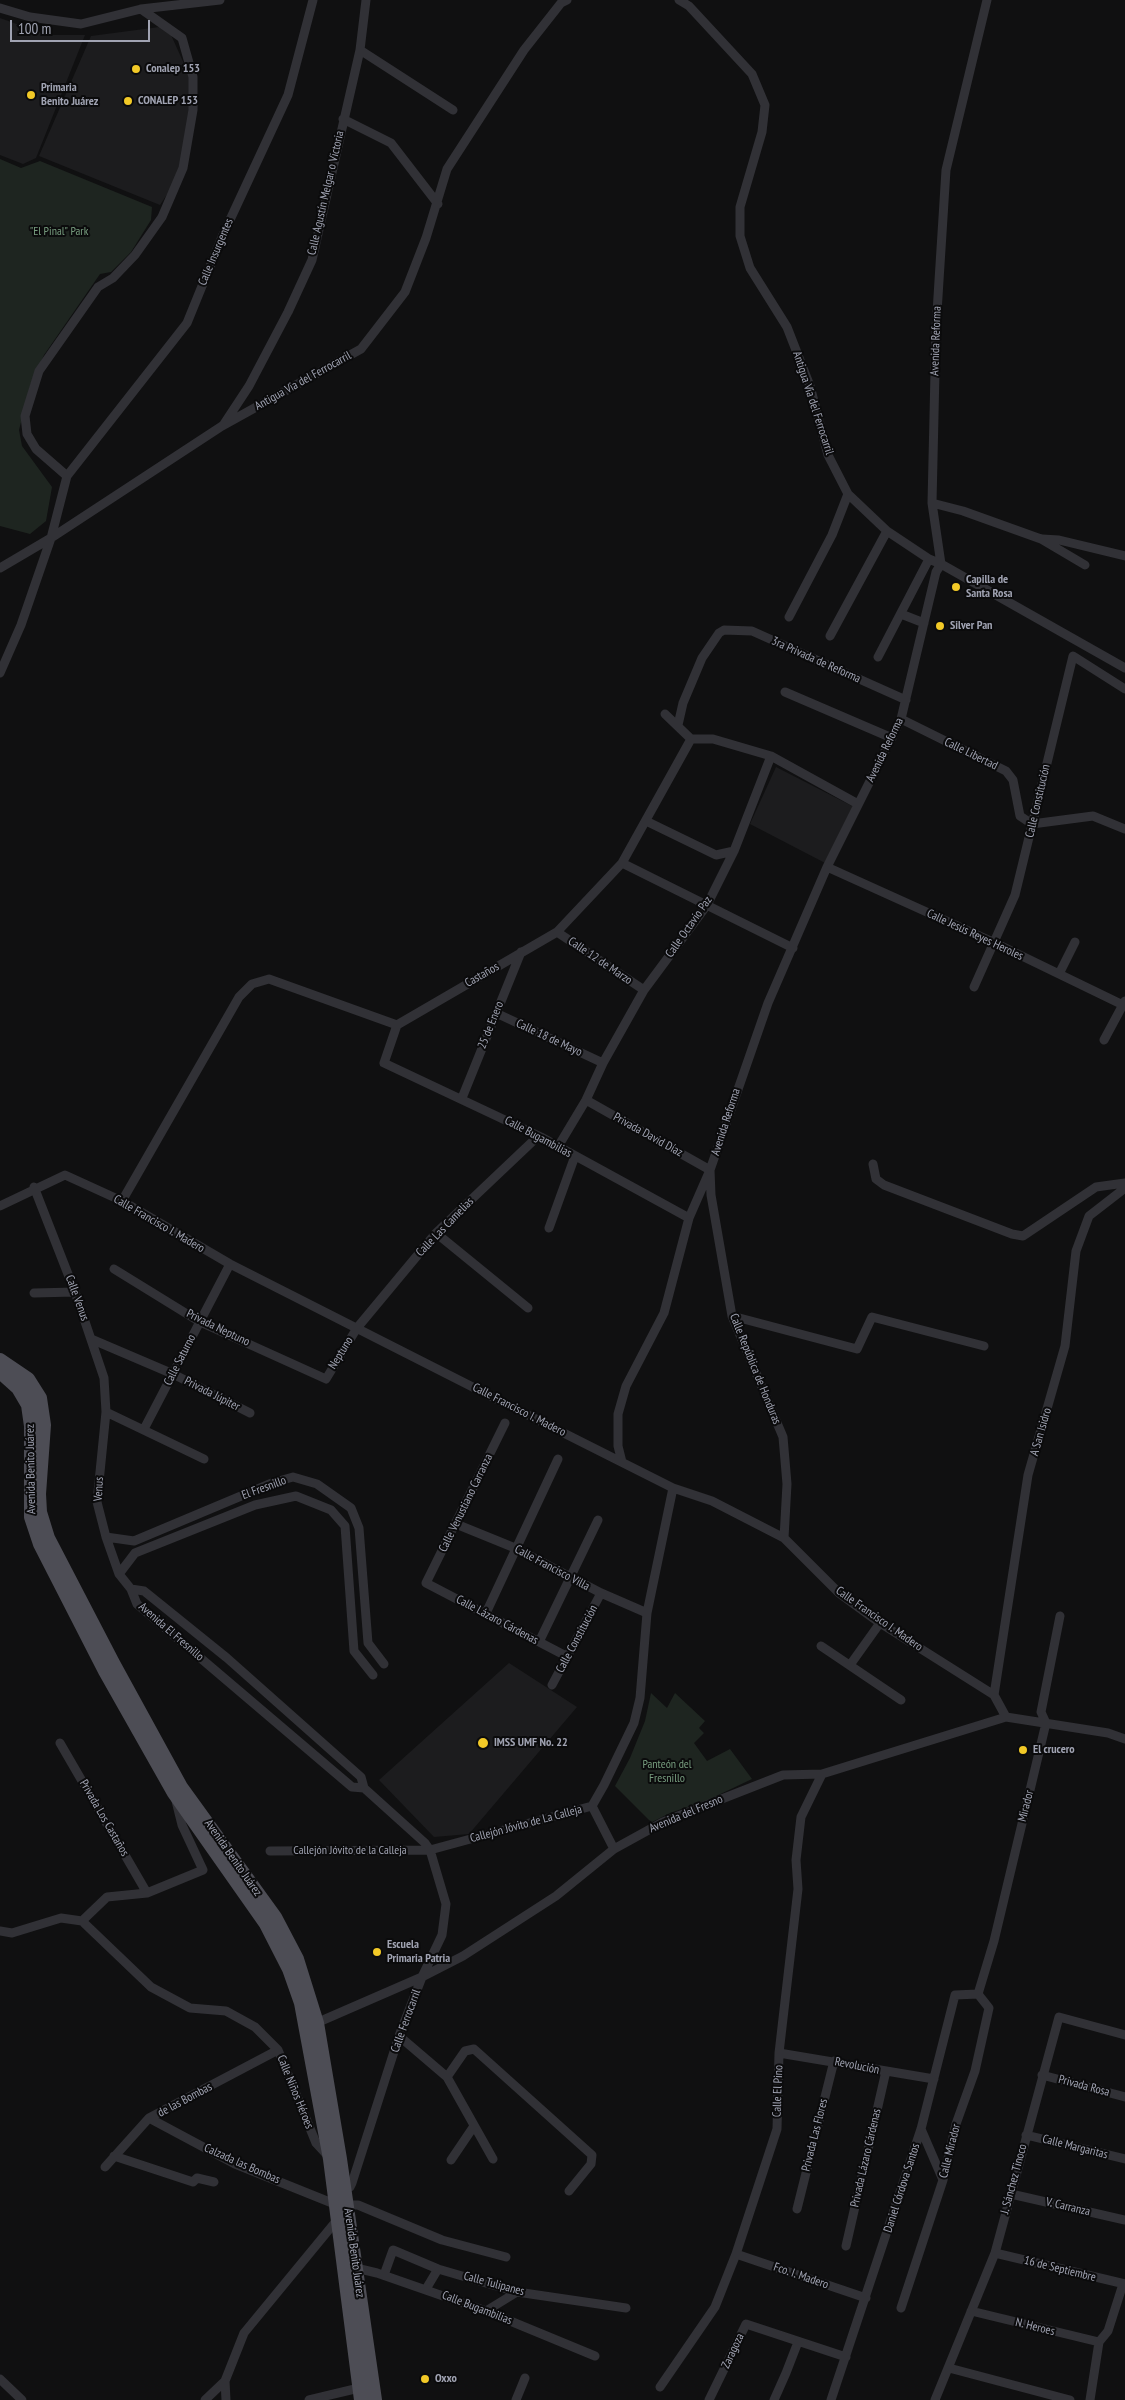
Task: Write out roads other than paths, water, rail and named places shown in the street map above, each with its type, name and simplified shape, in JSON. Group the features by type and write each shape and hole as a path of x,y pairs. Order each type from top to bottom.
{"main road":[{"name":"Avenida Benito Juárez","path":"0,1360 28,1379 40,1398 44,1425 39,1494 40,1512 48,1538 113,1663 182,1786 275,1917 297,1959 311,2024 341,2198 356,2268 375,2400"},
{"name":"Avenida Benito Juárez","path":"0,1372 18,1388 28,1405 32,1426 32,1517 40,1544 105,1671 174,1793 266,1924 289,1968 301,2003 311,2024 330,2159 341,2198 337,2220 360,2394"}],"street":[{"path":"0,8 30,18 81,24 141,9 220,0"},
{"name":"Calle Insurgentes","path":"67,476 187,323 222,237 288,95 313,0"},
{"name":"Calle Agustín Melgar o Victoria","path":"222,426 249,386 288,312 312,260 360,50 366,0"},
{"name":"Antigua Vía del Ferrocarril","path":"0,568 51,538 222,426 361,349 405,292 438,204 447,169 524,50 561,3 567,0"},
{"name":"Antigua Vía del Ferrocarril","path":"679,0 689,6 752,74 765,105 762,132 740,207 740,236 750,268 787,327 810,386 828,455 848,494 887,531 929,559 1125,668"},
{"name":"Avenida Reforma","path":"622,1462 618,1446 618,1414 626,1386 664,1312 689,1218 710,1170 768,1003 827,866 901,719 936,572 941,564 932,503 936,328 946,170 987,0"},
{"path":"0,673 21,625 51,538 67,476 36,449 27,434 25,416 39,371 98,287 113,278 135,255 162,217 183,168 193,110 193,77 182,38 141,9"},
{"path":"360,50 452,110"},
{"path":"343,119 390,143 438,204"},
{"path":"789,617 832,535 848,494"},
{"path":"932,503 1041,539 1085,565"},
{"path":"830,636 887,531"},
{"path":"1041,539 1060,540 1125,556"},
{"path":"878,657 929,559"},
{"path":"901,614 924,623"},
{"name":"3ra Privada de Reforma","path":"678,725 683,703 702,658 719,633 724,630 752,631 906,700"},
{"name":"Calle Constitución","path":"974,987 1016,895 1073,656 1125,689"},
{"path":"785,692 892,738"},
{"path":"665,714 691,739 713,739 771,756 858,804"},
{"name":"Calle Libertad","path":"901,719 1006,771 1013,780 1020,816 1032,824"},
{"name":"Castaños","path":"397,1025 557,932 622,863 691,739"},
{"name":"Calle Octavio Paz","path":"559,1146 586,1100 603,1063 644,990 707,905 734,851 771,756"},
{"path":"1032,824 1094,816 1125,829"},
{"path":"646,821 716,855 734,851"},
{"path":"622,863 793,948"},
{"name":"Calle Jesús Reyes Heroles","path":"827,866 1124,1003"},
{"name":"Calle 12 de Marzo","path":"557,932 644,990"},
{"path":"1059,974 1075,942"},
{"name":"25 de Enero","path":"462,1098 521,952"},
{"path":"122,1201 239,997 252,984 269,979 397,1025"},
{"path":"1104,1040 1124,1003"},
{"name":"Calle 18 de Mayo","path":"496,1013 603,1063"},
{"name":"Calle Bugambilias","path":"397,1025 384,1062 542,1137 689,1218"},
{"name":"Privada David Díaz","path":"586,1100 710,1170"},
{"name":"Calle Las Camelias","path":"357,1328 436,1233 533,1141 542,1137"},
{"path":"549,1228 575,1156"},
{"path":"873,1164 876,1179 884,1185 1012,1234 1023,1236 1096,1187 1125,1183"},
{"name":"Calle República de Honduras","path":"710,1170 711,1195 732,1316 783,1437 787,1484 784,1538"},
{"name":"Calle Francisco I. Madero","path":"0,1206 65,1174 122,1201 230,1264 673,1488 712,1501 784,1538 839,1593 880,1623 994,1695 1006,1717"},
{"name":"Calle Venus","path":"34,1188 92,1339 104,1378 106,1412"},
{"name":"A San Isidro","path":"994,1695 1028,1475 1065,1346 1076,1251 1090,1216 1125,1188"},
{"path":"436,1233 528,1308"},
{"name":"Calle Saturno","path":"144,1429 230,1264"},
{"name":"Privada Neptuno","path":"114,1269 200,1322 326,1379"},
{"path":"34,1293 75,1292"},
{"path":"732,1316 857,1349 872,1318 984,1346"},
{"name":"Neptuno","path":"326,1379 357,1328"},
{"name":"Privada Júpiter","path":"92,1339 173,1374 250,1413"},
{"path":"106,1412 204,1460"},
{"name":"Venus","path":"106,1412 97,1502 106,1537 119,1574 131,1589"},
{"name":"Calle Venustiano Carranza","path":"426,1583 505,1423"},
{"path":"486,1613 558,1460"},
{"name":"El Fresnillo","path":"132,1541 272,1483 293,1477 317,1484 351,1508"},
{"name":"Callejón Jóvito de La Calleja","path":"430,1850 592,1806 634,1723 640,1698 647,1613 673,1488"},
{"name":"El Fresnillo","path":"135,1553 255,1505 296,1496 331,1510 339,1519"},
{"path":"373,1675 354,1651 345,1526 339,1519 351,1508 359,1528 368,1643 384,1664"},
{"path":"539,1642 598,1520"},
{"name":"Calle Francisco Villa","path":"456,1524 515,1548 601,1594 647,1613"},
{"path":"106,1537 132,1541 135,1553 119,1574"},
{"name":"Calle Lázaro Cárdenas","path":"426,1583 568,1657"},
{"name":"Avenida El Fresnillo","path":"131,1589 137,1604 144,1610 352,1787 364,1788"},
{"name":"Avenida El Fresnillo","path":"131,1589 144,1591 227,1658 361,1777 364,1788 425,1843 430,1850"},
{"name":"Calle Constitución","path":"552,1685 601,1594"},
{"name":"Mirador","path":"978,1994 994,1941 1046,1723 1042,1712 1060,1616"},
{"path":"850,1665 880,1623"},
{"path":"821,1646 901,1700"},
{"path":"1006,1717 1108,1733 1125,1739"},
{"name":"Avenida del Fresno","path":"311,2024 422,1977 463,1956 556,1896 614,1848 663,1822 783,1775 822,1774 1006,1717"},
{"name":"Privada Los Castaños","path":"60,1744 147,1893"},
{"name":"Calle El Pino","path":"660,2387 715,2307 736,2254 777,2129 779,2053 798,1890 796,1860 801,1817 822,1774"},
{"path":"0,1931 12,1934 60,1918 82,1921 107,1897 147,1893 203,1870 182,1825 174,1793"},
{"path":"592,1806 614,1848"},
{"name":"Callejón Jóvito de la Calleja","path":"270,1851 430,1850"},
{"name":"Calle Ferrocarril","path":"341,2198 352,2183 399,2036 422,1977 442,1936 446,1904 430,1850"},
{"name":"Calle Niños Héroes","path":"82,1921 151,1987 190,2008 226,2011 255,2027 278,2050 316,2143 330,2159"},
{"name":"Daniel Córdova Santos","path":"831,2400 921,2129 955,1995 978,1994"},
{"name":"Calle Mirador","path":"901,2308 943,2180 956,2124 975,2070 989,2008 978,1994"},
{"name":"J. Sánchez Tinoco","path":"935,2400 994,2253 1059,2017 1125,2035"},
{"path":"399,2036 447,2077 493,2159"},
{"path":"447,2077 465,2051 474,2049 592,2154 591,2164 569,2191"},
{"name":"de las Bombas","path":"105,2167 149,2118 278,2050"},
{"name":"Revolución","path":"779,2053 934,2079"},
{"name":"Privada Las Flores","path":"797,2209 834,2061"},
{"name":"Privada Lázaro Cárdenas","path":"846,2246 886,2071"},
{"name":"Privada Rosa","path":"1042,2075 1125,2096"},
{"name":"Calzada las Bombas","path":"149,2118 235,2164 341,2198 442,2240 506,2257"},
{"path":"451,2160 474,2126"},
{"path":"921,2129 943,2180"},
{"name":"Calle Margaritas","path":"1026,2135 1125,2159"},
{"path":"114,2156 195,2180 214,2182"},
{"name":"V. Carranza","path":"1011,2194 1125,2220"},
{"path":"226,2400 225,2381 244,2333 337,2220"},
{"name":"Calle Tulipanes","path":"384,2275 393,2250 438,2269 517,2292 626,2308"},
{"name":"16 de Septiembre","path":"994,2253 1124,2284"},
{"name":"Fco. I. Madero","path":"736,2254 866,2298"},
{"name":"Calle Bugambilias","path":"356,2268 384,2275 486,2310 595,2356"},
{"path":"426,2289 438,2269"},
{"path":"1090,2400 1099,2342 1108,2330 1124,2284"},
{"path":"486,2310 517,2292"},
{"name":"N. Heroes","path":"971,2311 1099,2342"},
{"name":"Zaragoza","path":"709,2400 746,2324 846,2357"},
{"path":"774,2400 798,2342"},
{"path":"949,2368 1070,2400"},
{"path":"516,2400 525,2378"},
{"path":"0,2380 22,2400"},
{"path":"205,2400 225,2381"},
{"path":"309,2400 360,2394"}],"place":[{"name":"Conalep 153","path":"136,69"},
{"name":"Primaria Benito Juárez","path":"31,95"},
{"name":"CONALEP 153","path":"128,101"},
{"name":"Capilla de Santa Rosa","path":"956,587"},
{"name":"Silver Pan","path":"940,626"},
{"name":"IMSS UMF No. 22","path":"483,1743"},
{"name":"El crucero","path":"1023,1750"},
{"name":"Escuela Primaria Patria","path":"377,1952"},
{"name":"Oxxo","path":"425,2379"}],"park label":[{"name":"\"El Pinal\" Park","path":"59,232"},
{"name":"Panteón del Fresnillo","path":"667,1772"}]}
